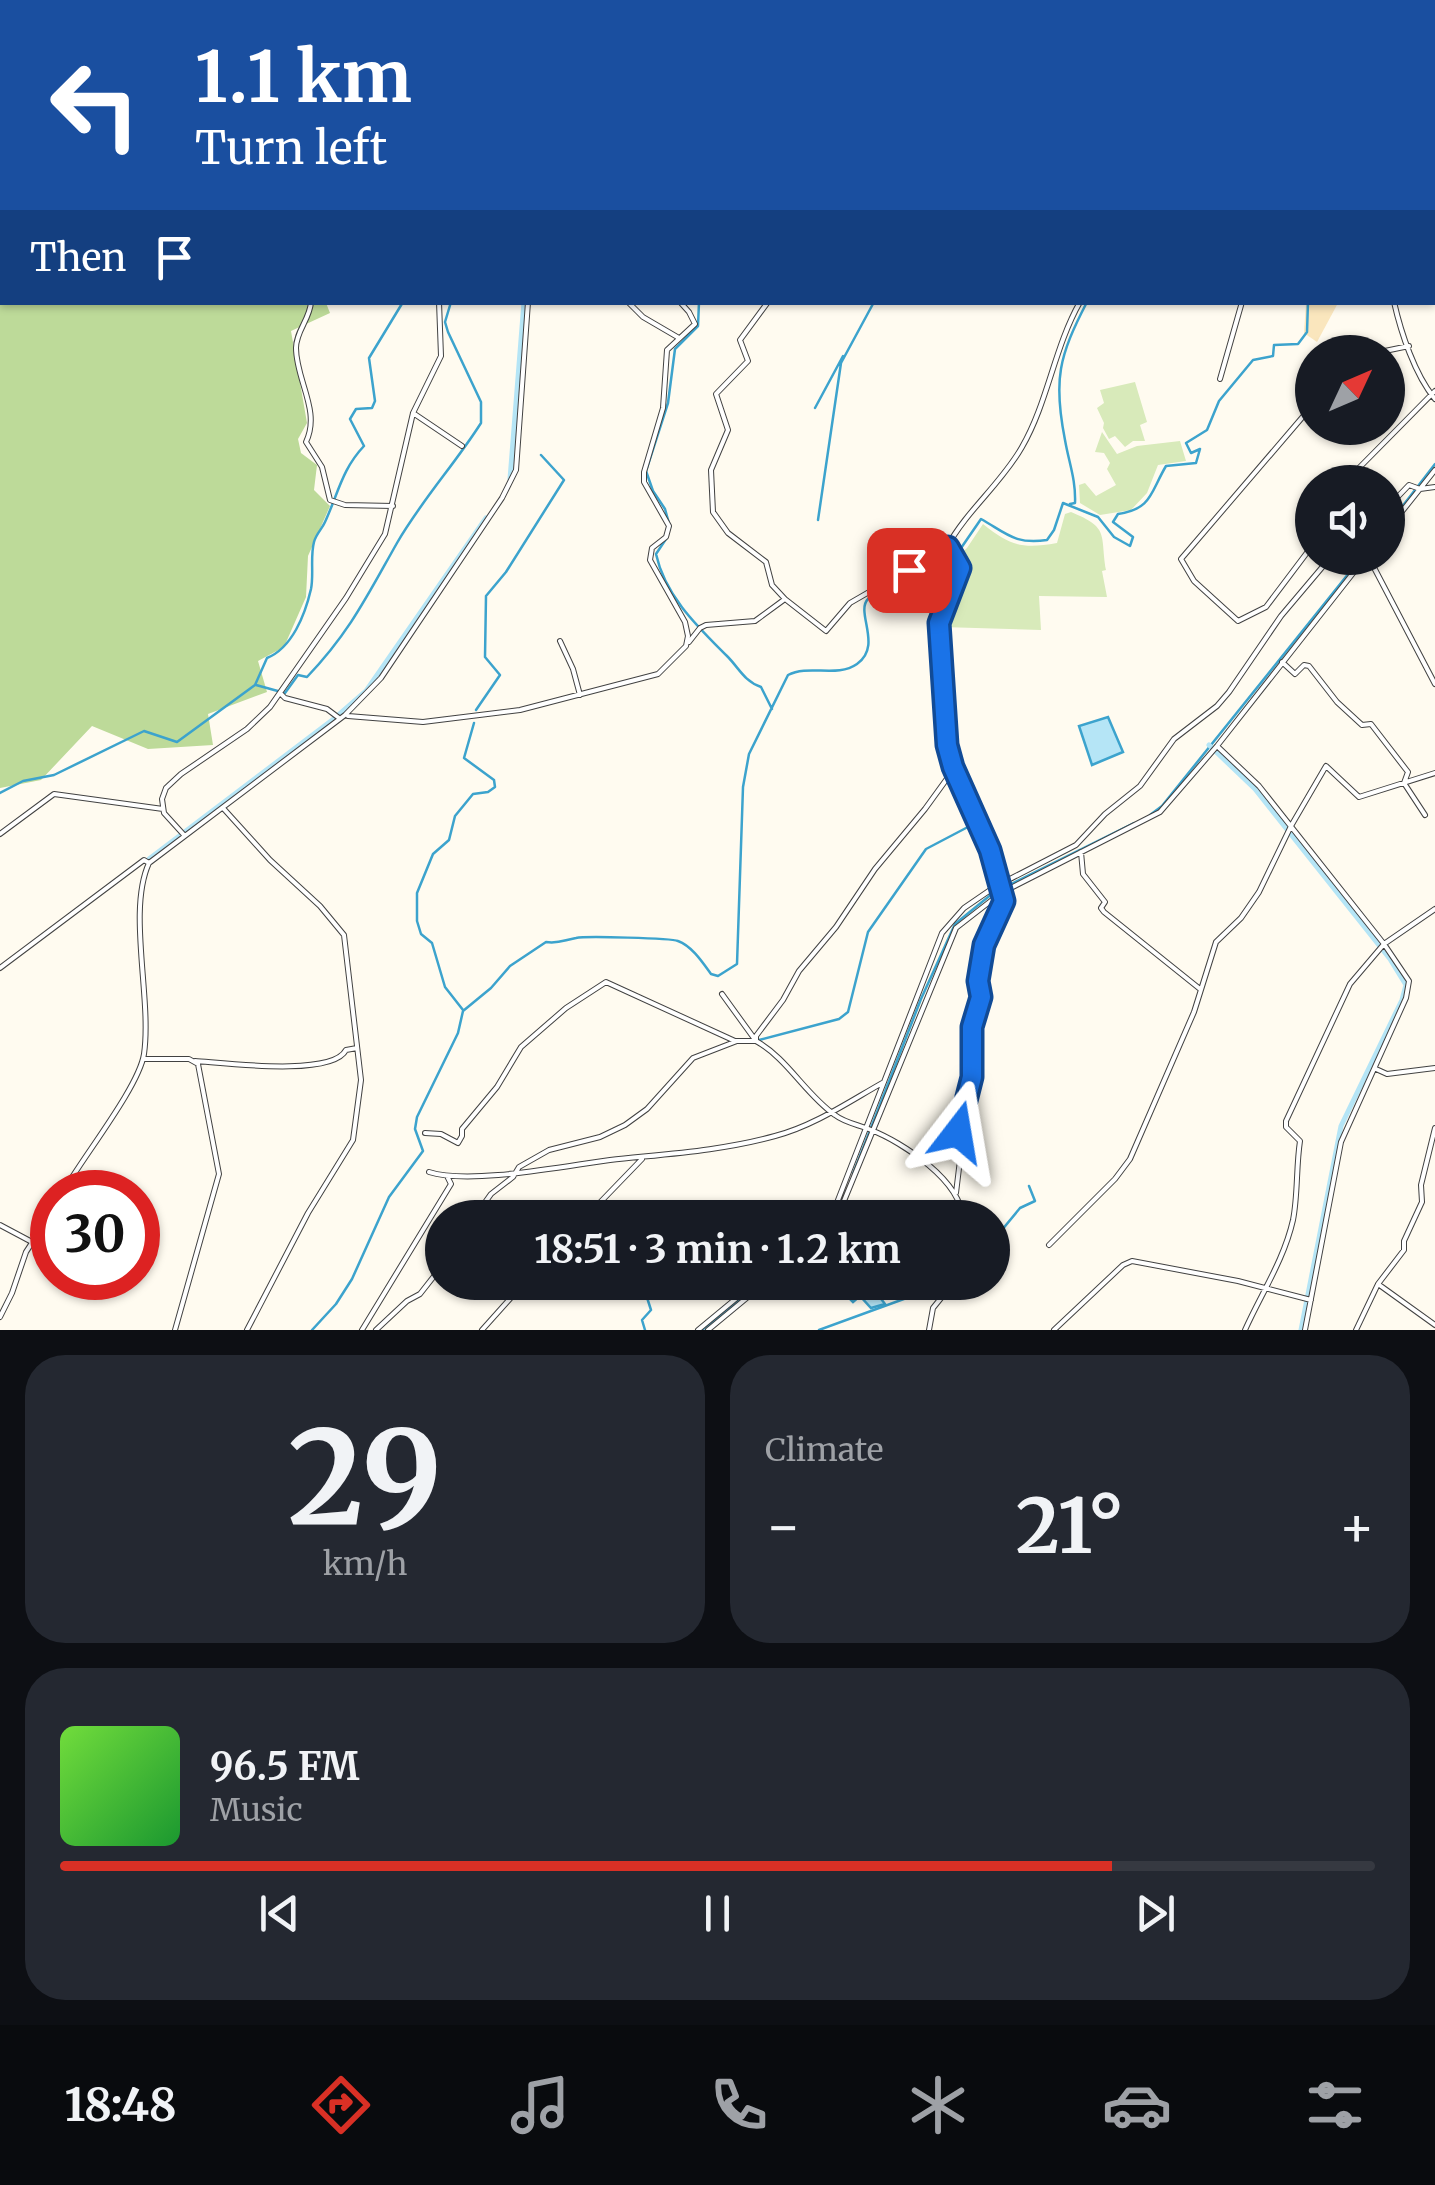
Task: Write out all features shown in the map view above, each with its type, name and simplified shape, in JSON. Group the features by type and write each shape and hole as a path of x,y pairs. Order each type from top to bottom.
{"street":[{"path":"1435,97 1435,118"},
{"path":"310,305 296,346 312,418 306,442 322,467 330,500 346,505 393,506"},
{"path":"183,833 163,809 162,799 172,781 259,720 385,534 413,413 442,356 439,305"},
{"path":"77,1170 130,1088 143,1059 147,1003 140,910 149,863 183,833 223,808 340,716 381,678 512,482 528,305"},
{"path":"631,305 680,338"},
{"path":"683,305 695,324 667,350 663,408 644,482 669,526 666,537 652,548 650,560 685,622 686,646"},
{"path":"766,305 740,340 748,361 716,394 728,430 711,470 712,504 728,533 766,562 772,585 826,631 850,602 948,549 971,513 1000,482 1022,447 1079,305"},
{"path":"1220,379 1241,305"},
{"path":"1362,465 1434,395 1418,373 1395,305"},
{"path":"1405,347 1410,346"},
{"path":"413,413 462,446"},
{"path":"1295,426 1181,560 1194,581 1238,620 1266,607 1295,569"},
{"path":"1405,507 1435,470"},
{"path":"1405,489 1409,485 1435,487"},
{"path":"948,549 960,568 939,623 947,745 990,850 1004,901 984,945 978,981 981,997 973,1020 968,1095 958,1132 958,1200"},
{"path":"841,1200 952,934 999,887 1076,845 1124,800 1174,739 1208,714 1229,692 1281,616 1316,575"},
{"path":"869,1129 942,933 964,908 999,887 1082,852 1160,812 1353,575"},
{"path":"1376,575 1435,684"},
{"path":"280,693 340,716 422,722 520,710 658,674 700,628 724,622 756,622 785,599"},
{"path":"560,641 574,669 580,695"},
{"path":"1282,662 1294,674 1304,665 1309,666 1348,714 1362,726 1371,724 1408,772 1404,783"},
{"path":"1217,746 1259,786 1291,826 1405,971 1409,987 1341,1142 1305,1330"},
{"path":"1049,1245 1130,1159 1216,942 1241,918 1259,892 1326,766 1359,797 1435,773"},
{"path":"756,1041 792,980 954,768"},
{"path":"1404,783 1425,814"},
{"path":"0,834 54,794 163,809"},
{"path":"223,808 341,929 360,1097 353,1140 313,1204 247,1330"},
{"path":"1082,852 1083,874 1104,902 1104,912 1200,990"},
{"path":"0,968 144,860 149,863"},
{"path":"1245,1330 1267,1289 1293,1221 1300,1141 1286,1128 1286,1121 1350,984 1384,944 1435,909"},
{"path":"424,1132 449,1136 458,1143 462,1129 497,1087 520,1047 552,1019 606,982 737,1042"},
{"path":"722,994 756,1041 769,1049 832,1112 869,1129 932,1168 956,1193"},
{"path":"487,1200 519,1167 549,1150 600,1137 625,1125 648,1109 693,1058 737,1042 756,1041"},
{"path":"143,1059 296,1066 330,1064 342,1058 346,1050 357,1048"},
{"path":"175,1330 220,1174 199,1068 194,1061"},
{"path":"1375,1068 1388,1074 1435,1068"},
{"path":"429,1172 448,1178 517,1172 642,1159 778,1136 832,1112 884,1082"},
{"path":"1356,1330 1378,1284 1404,1250 1404,1241 1422,1202 1420,1186 1435,1128"},
{"path":"602,1200 642,1159"},
{"path":"362,1330 450,1184 448,1178"},
{"path":"0,1225 30,1241"},
{"path":"0,1317 30,1247"},
{"path":"1054,1330 1122,1265 1132,1262 1311,1300"},
{"path":"1378,1284 1435,1325"},
{"path":"376,1330 425,1288"},
{"path":"482,1330 509,1300"},
{"path":"698,1330 734,1300"},
{"path":"708,1330 744,1300"},
{"path":"929,1330 933,1308 939,1300"}],"green space":[{"path":"0,305 327,305 330,313 291,331 307,423 298,439 301,453 317,465 314,490 330,506 308,556 306,597 284,647 258,661 267,692 208,714 213,745 148,749 92,726 41,780 0,788"},
{"path":"1135,382 1147,422 1140,425 1145,441 1133,441 1125,447 1115,436 1109,439 1097,408 1104,403 1100,390"},
{"path":"1102,432 1117,454 1137,446 1180,441 1186,461 1158,465 1147,493 1131,510 1100,515 1080,503 1079,485 1085,483 1096,496 1116,485 1104,453 1095,452"},
{"path":"1071,512 1092,523 1101,534 1107,597 1039,596 1041,630 942,627 961,571 956,558 983,524 1017,544 1045,545 1057,543 1065,514"}],"sand":[{"path":"1306,305 1337,305 1321,335 1307,335"}],"water":[{"path":"1108,717 1123,752 1092,765 1079,726"},
{"path":"864,1300 882,1300 885,1304 871,1308"}],"waterway":[{"path":"0,793 23,781 54,775 144,731 177,742 255,685 267,658 284,647 305,609 312,583 315,539 345,473 364,446 350,419 356,409 372,408 375,401 369,358 401,305"},
{"path":"256,685 285,693 298,675 307,677 335,645 406,527 481,423 481,402 445,322 450,305"},
{"path":"510,479 524,305"},
{"path":"670,527 646,471 668,403 675,349 698,326 699,305"},
{"path":"818,520 841,363 872,305"},
{"path":"1070,504 1075,503 1074,487 1061,419 1059,384 1070,338 1086,305"},
{"path":"312,1330 352,1279 389,1197 423,1151 415,1129 417,1117 458,1033 463,1011 510,966 546,942 595,937 678,941 711,974 718,976 737,964 743,787 749,754 788,675 841,670 857,664 868,648 864,612 868,599 879,594 922,593 941,558 959,551 981,519 1019,539 1047,540 1063,503 1098,517 1114,537 1130,546 1133,537 1113,522 1118,514 1144,504 1166,466 1196,463 1200,449 1191,453 1186,443 1207,430 1219,401 1253,360 1273,356 1274,345 1298,344 1307,332 1308,305"},
{"path":"815,408 843,356"},
{"path":"476,710 500,675 485,657 486,596 506,572 564,480 541,455"},
{"path":"1405,503 1435,464"},
{"path":"149,859 366,691 486,518"},
{"path":"666,539 656,554 675,597 742,674 761,687 772,709"},
{"path":"1150,815 1162,806 1347,575"},
{"path":"463,1010 445,987 432,943 421,934 417,893 433,854 449,840 455,816 473,794 495,787 494,780 464,758 474,723"},
{"path":"1209,745 1255,789 1390,959 1406,985 1341,1126 1301,1330"},
{"path":"853,1174 921,999 955,924 993,893 1134,823"},
{"path":"759,1040 839,1019 848,1012 868,932 926,849 966,828"},
{"path":"1010,1220 1020,1208 1035,1201 1029,1186"},
{"path":"645,1330 642,1320 651,1310 648,1300"},
{"path":"702,1330 739,1300"},
{"path":"819,1330 901,1300"}],"route":[{"path":"909,570 944,547 948,547 960,568 939,623 947,745 990,850 1004,901 984,945 978,981 981,997 972,1027 972,1077 958,1132"}]}
